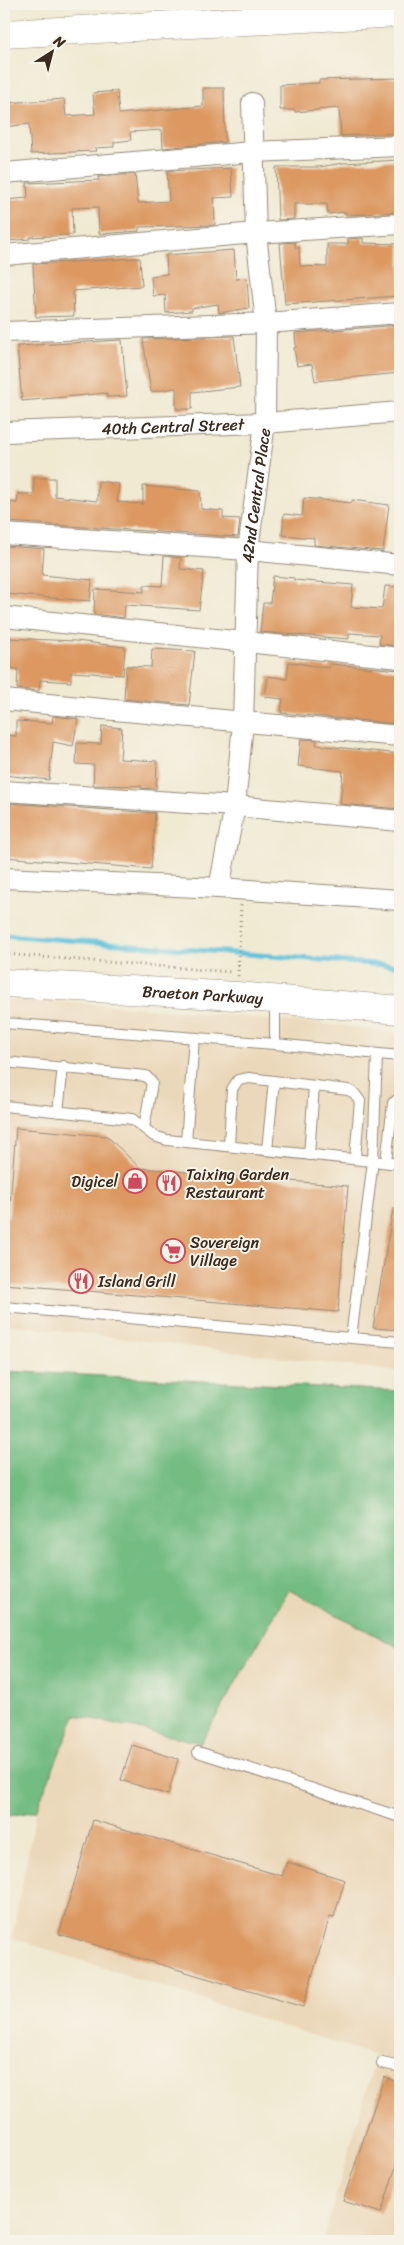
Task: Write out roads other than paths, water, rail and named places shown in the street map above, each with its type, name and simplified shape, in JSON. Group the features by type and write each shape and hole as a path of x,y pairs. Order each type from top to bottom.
{"main road":[{"path":"4,34 400,13"},
{"name":"Braeton Parkway","path":"4,983 241,981 275,999 400,1010"}],"street":[{"name":"42nd Central Place","path":"219,888 235,806 243,723 248,550 265,423 266,323 256,233 252,152 252,103"},
{"path":"4,173 252,152 400,146"},
{"path":"4,256 256,233 400,224"},
{"path":"4,332 266,323 400,313"},
{"name":"40th Central Street","path":"4,432 265,423 400,412"},
{"path":"4,534 248,550 400,565"},
{"path":"4,617 400,658"},
{"path":"4,700 400,736"},
{"path":"4,791 235,806 400,821"},
{"path":"4,878 241,889 400,900"}],"lane":[{"path":"275,999 275,1044"},
{"path":"4,1023 275,1044 400,1056"},
{"path":"186,1142 194,1038"},
{"path":"351,1338 373,1161 377,1054"},
{"path":"4,1062 63,1066 143,1075 152,1083 144,1128"},
{"path":"58,1112 63,1066"},
{"path":"228,1146 233,1086 245,1078 348,1090 358,1098 355,1158"},
{"path":"267,1150 274,1081"},
{"path":"309,1155 314,1086"},
{"path":"386,1162 393,1103 400,1098"},
{"path":"4,1106 132,1119 161,1139 400,1164"},
{"path":"4,1307 400,1342"},
{"path":"198,1752 400,1817"},
{"path":"382,2063 400,2067"}],"waterway":[{"path":"4,935 400,966"}],"place":[{"name":"Digicel","path":"135,1181"},
{"name":"Taixing Garden Restaurant","path":"169,1183"},
{"name":"Sovereign Village","path":"173,1251"},
{"name":"Island Grill","path":"81,1281"}]}
